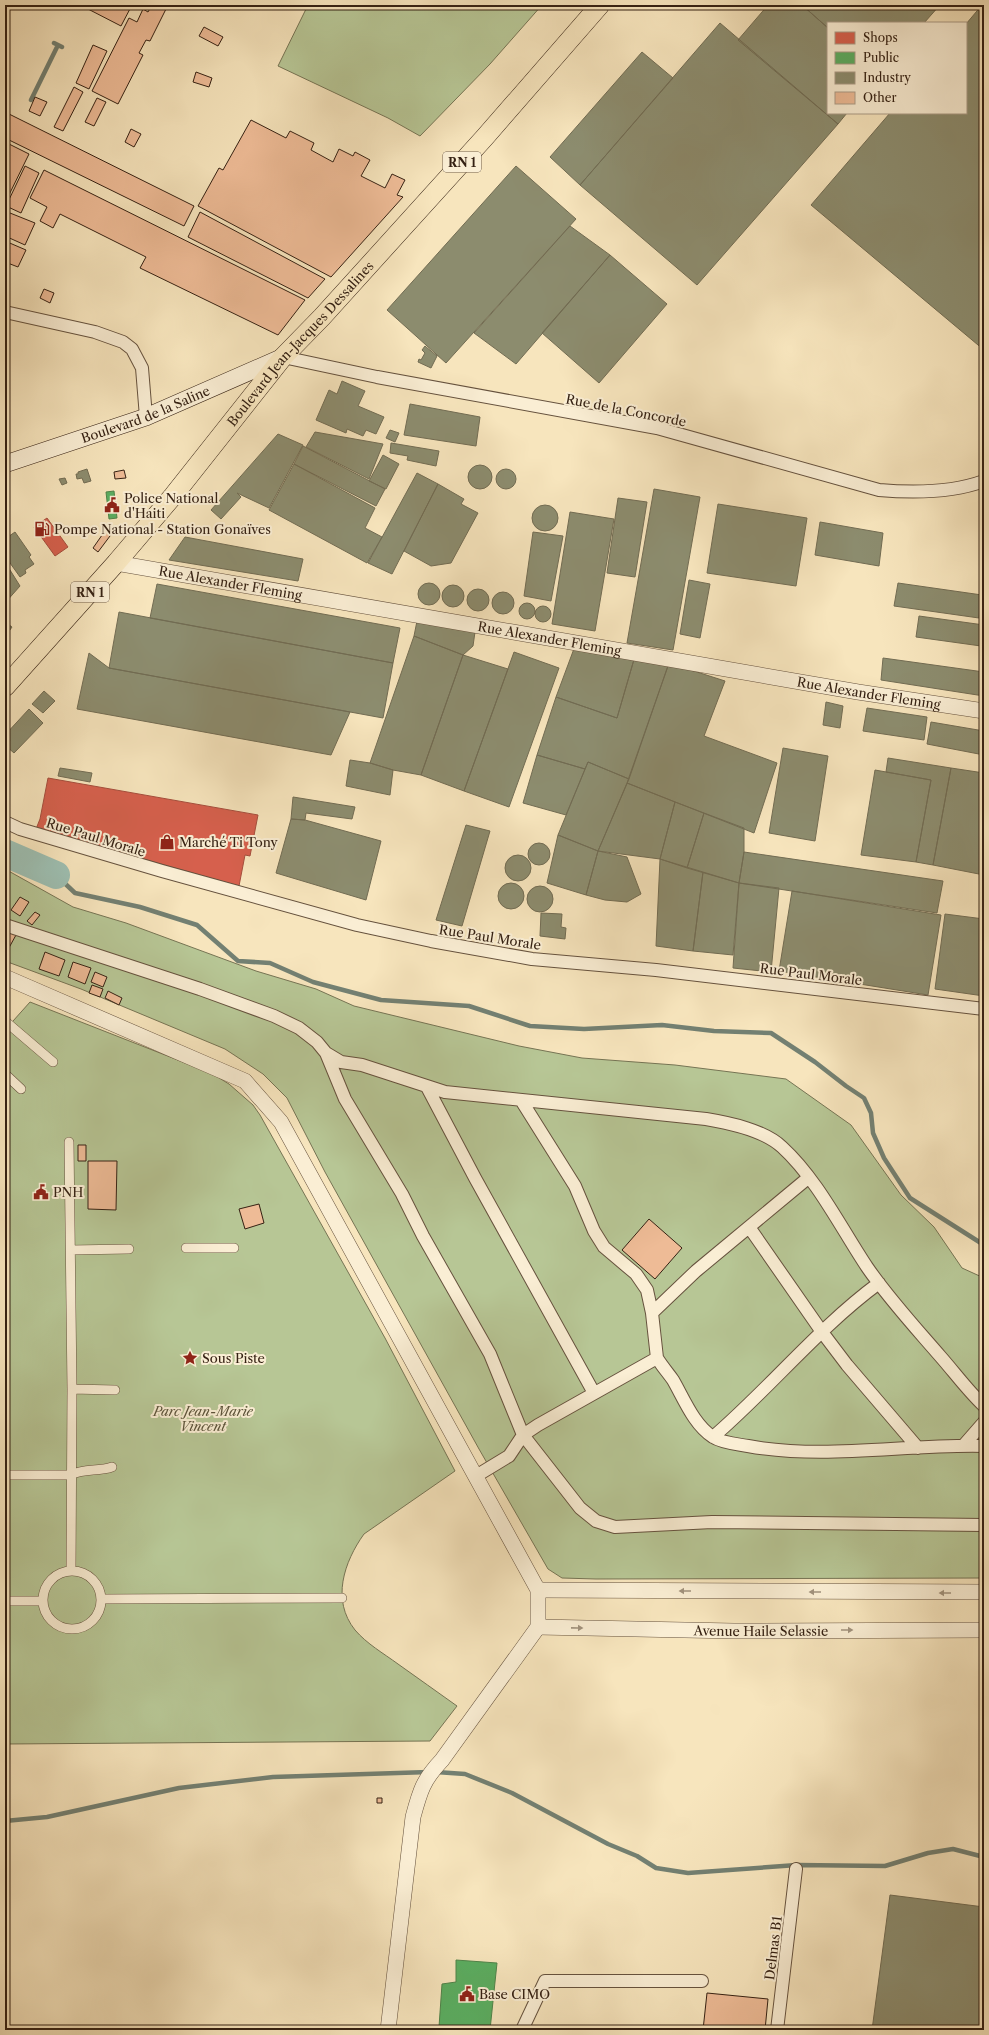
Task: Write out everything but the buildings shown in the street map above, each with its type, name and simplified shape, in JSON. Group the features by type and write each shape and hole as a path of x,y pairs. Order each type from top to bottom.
{"main road":[{"name":"Boulevard Jean-Jacques Dessalines","path":"5,687 116,563 173,496 283,357 322,317 474,149 600,5"},
{"name":"Boulevard de la Saline","path":"5,464 146,417 283,357"}],"street":[{"path":"5,312 95,332 123,342 132,349 142,368 146,417"},
{"name":"Rue de la Concorde","path":"283,357 377,377 657,428 879,490 910,493 939,490 984,481"},
{"name":"Rue Alexander Fleming","path":"116,563 863,693 984,711"},
{"name":"Rue Paul Morale","path":"5,822 20,828 162,871 357,925 431,941 532,959 656,970 984,1009"},
{"path":"5,925 193,987 274,1016 298,1028 317,1042 326,1053 345,1099 402,1194 423,1236 490,1354 523,1435 580,1508 596,1521 615,1527 712,1522 984,1525"},
{"path":"5,977 245,1082 281,1122 538,1590 538,1627 442,1760 428,1774 418,1795 413,1817 388,2030"},
{"path":"5,1022 53,1062"},
{"path":"326,1053 341,1062 362,1065 445,1092 706,1119 738,1124 781,1146 824,1198 880,1283 905,1317 984,1406"},
{"path":"5,1074 21,1089"},
{"path":"427,1087 475,1178 594,1393"},
{"path":"521,1100 575,1186 594,1231 604,1247 636,1274 647,1290 652,1313 657,1358 672,1378 699,1424 713,1437 732,1443 766,1449 839,1452 984,1446"},
{"path":"69,1142 72,1389 72,1571"},
{"path":"652,1313 696,1271 808,1178"},
{"path":"749,1227 822,1332 847,1365 918,1448"},
{"path":"186,1248 234,1248"},
{"path":"71,1250 129,1249"},
{"path":"713,1437 744,1410 847,1308 880,1283"},
{"path":"476,1476 509,1456 523,1435 657,1358"},
{"path":"72,1389 115,1390"},
{"path":"963,1446 984,1422"},
{"path":"5,1475 71,1475 80,1470 103,1470 112,1468"},
{"path":"72,1571 87,1574 98,1585 102,1599 100,1611 94,1620 85,1627 73,1630 62,1628 52,1622 45,1612 43,1601 45,1590 51,1580 60,1573 72,1571"},
{"path":"538,1590 984,1592"},
{"path":"102,1599 342,1598"},
{"path":"5,1601 43,1601"},
{"name":"Avenue Haile Selassie","path":"538,1627 734,1631 984,1630"},
{"name":"Delmas B1","path":"777,2030 796,1869"},
{"path":"522,2030 545,1980 702,1981"}],"green space":[{"path":"308,5 542,5 490,64 420,136 388,118 278,66"},
{"path":"5,869 73,907 126,923 256,971 316,989 354,1006 519,1046 582,1058 675,1065 786,1079 851,1125 901,1195 934,1227 962,1268 984,1278 984,1578 596,1579 562,1578 548,1569 479,1449 325,1172 287,1098 263,1074 225,1049 81,989 5,961"},
{"name":"Parc Jean-Marie Vincent","path":"30,1002 211,1073 229,1084 253,1105 385,1338 455,1471 364,1534 346,1569 343,1581 343,1606 355,1630 365,1640 457,1706 430,1741 5,1744 5,1030"}],"waterway":[{"path":"54,43 62,47"},
{"path":"31,100 58,45"},
{"path":"5,853 56,875"},
{"path":"56,875 75,893 140,907 197,925 238,961 270,963 313,982 381,1000 469,1006 530,1026 584,1029 662,1025 714,1031 771,1033 815,1062 864,1098 871,1113 873,1133 884,1158 910,1198 984,1245"},
{"path":"5,1821 47,1817 179,1788 273,1777 429,1772"},
{"path":"436,1772 465,1774 512,1793 608,1844 637,1856 656,1868 688,1873 797,1865 885,1866 928,1853 953,1849 984,1857"}],"place":[{"name":"Police National d'Haiti","path":"112,505"},
{"name":"Pompe National - Station Gonaïves","path":"42,529"},
{"name":"Marché Ti Tony","path":"167,842"},
{"name":"PNH","path":"41,1192"},
{"name":"Sous Piste","path":"190,1358"},
{"name":"Base CIMO","path":"467,1994"}]}
